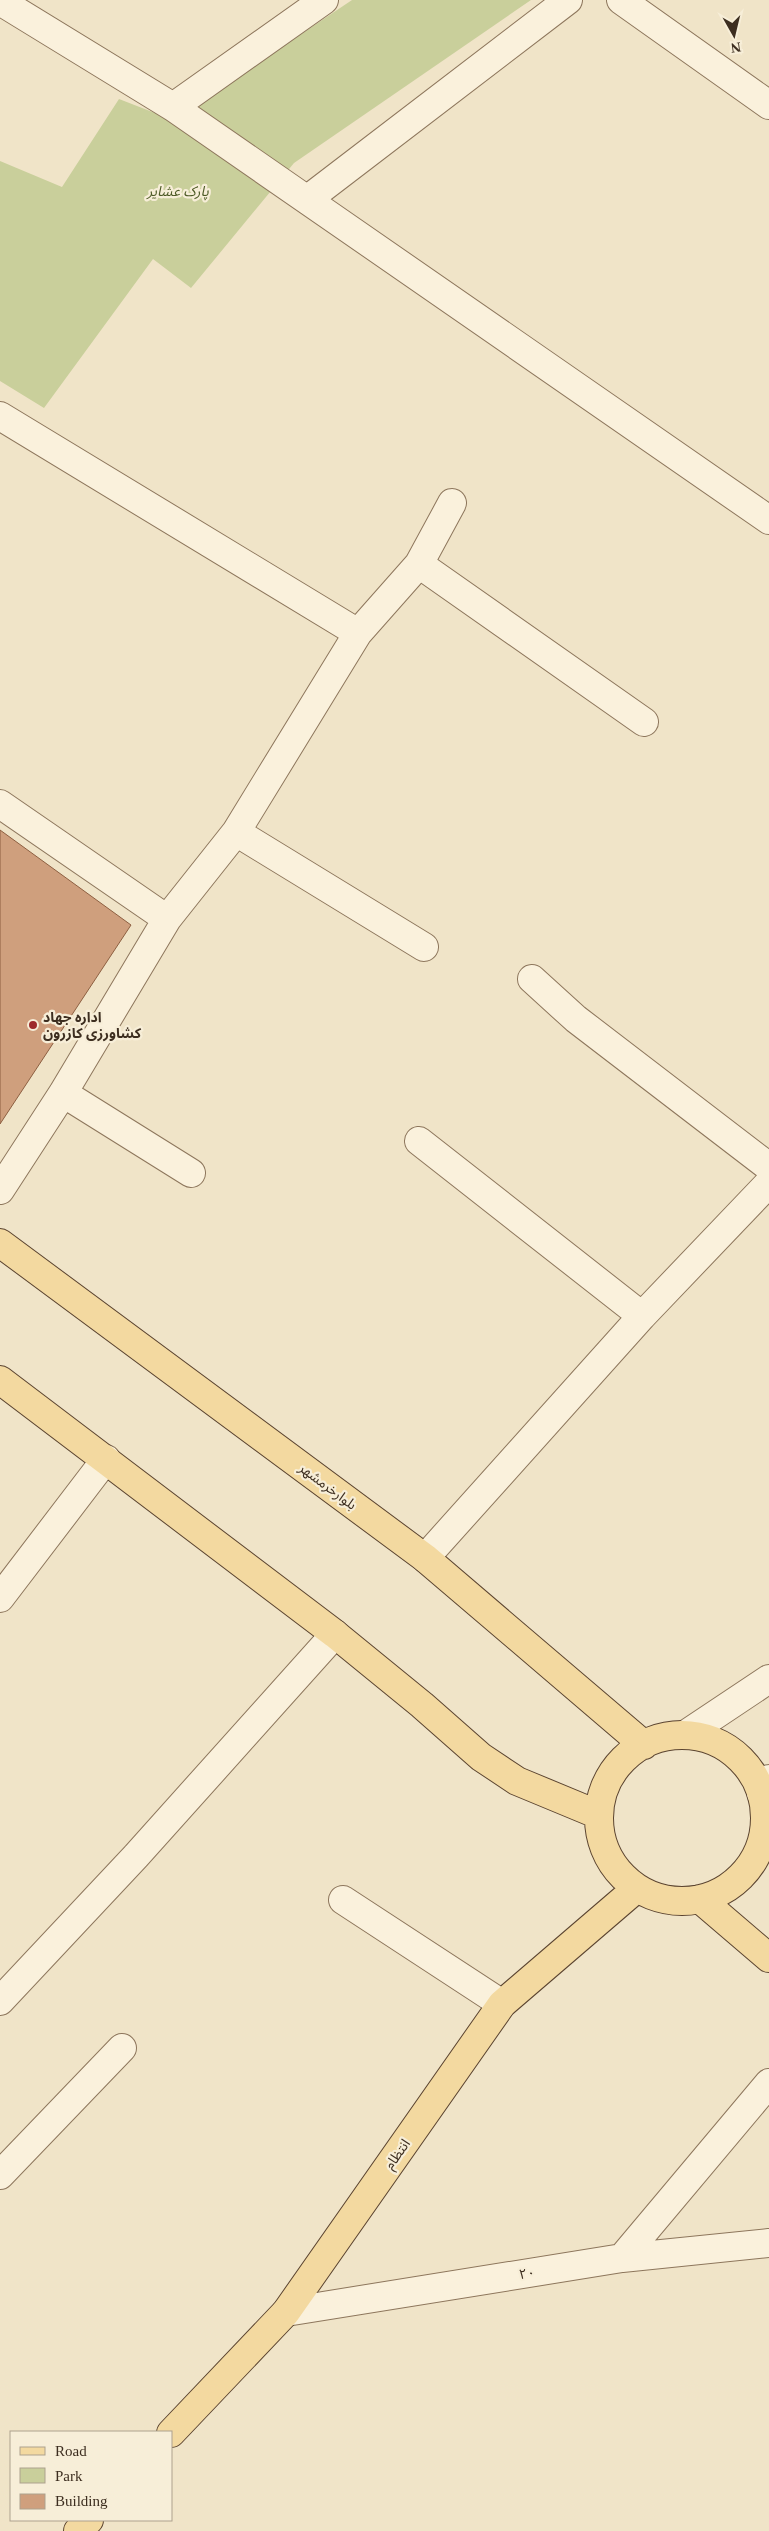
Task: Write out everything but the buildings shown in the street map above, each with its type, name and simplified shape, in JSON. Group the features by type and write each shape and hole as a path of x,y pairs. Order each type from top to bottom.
{"main road":[{"name":"بلوارخرمشهر","path":"0,1242 425,1558 644,1745"},
{"path":"0,1380 335,1634 422,1704 481,1757 517,1781 599,1815"},
{"path":"685,1735 707,1739 727,1749 744,1762 756,1780 765,1786 767,1823 762,1843 752,1863 738,1879 720,1892 700,1899 678,1901 657,1898 637,1888 621,1875 608,1857 601,1836 599,1815 602,1793 612,1774 626,1757 644,1745 664,1738 685,1735"},
{"name":"انتظام","path":"172,2432 286,2312 502,2004 637,1888"},
{"path":"700,1899 769,1958"},
{"path":"78,2531 88,2521"}],"street":[{"path":"173,107 324,0"},
{"path":"308,199 568,0"},
{"path":"621,0 769,105"},
{"path":"0,1 173,107 769,520"},
{"path":"0,416 358,633"},
{"path":"0,1190 63,1093 167,920 236,832 358,633 419,564 452,503"},
{"path":"419,564 644,722"},
{"path":"0,804 167,920"},
{"path":"236,832 424,947"},
{"path":"532,979 576,1019 769,1167"},
{"path":"63,1093 191,1174"},
{"path":"419,1141 642,1316"},
{"path":"425,1558 642,1316 769,1182"},
{"path":"0,1598 106,1459"},
{"path":"0,2001 136,1856 335,1634"},
{"path":"685,1735 769,1679"},
{"path":"343,1900 502,2004"},
{"path":"0,2174 122,2048"},
{"path":"622,2258 769,2083"},
{"name":"۲۰","path":"286,2312 622,2258 769,2243"}],"green space":[{"name":"پارک عشایر","path":"352,0 531,0 294,163 191,288 153,259 44,408 0,381 0,161 62,187 119,99 173,120"}],"place":[{"name":"اداره جهاد کشاورزی کازرون","path":"33,1025"}]}
